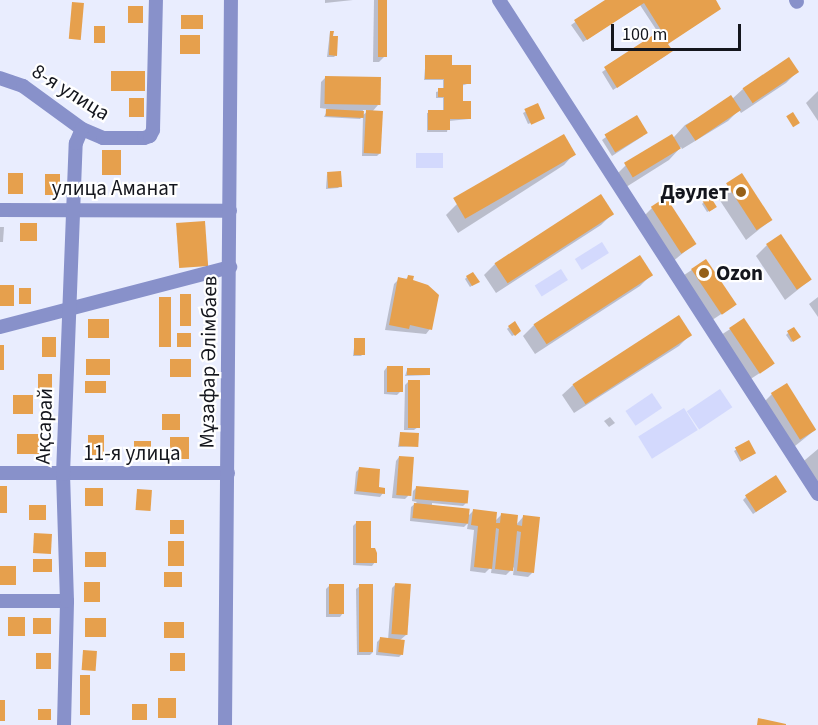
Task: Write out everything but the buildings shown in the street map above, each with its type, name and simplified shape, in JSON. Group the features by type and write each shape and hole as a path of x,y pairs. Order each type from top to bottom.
{"street":[{"name":"8-я улица","path":"0,78 23,86 82,129 103,138 144,138 153,130 156,0"},
{"name":"Мұзафар Әлімбаев","path":"225,725 231,0"},
{"path":"499,0 818,494"},
{"name":"Ақсарай","path":"64,725 67,602 63,474 76,144 82,129"},
{"name":"улица Аманат","path":"0,210 75,208 231,211"},
{"path":"0,327 230,267"},
{"name":"11-я улица","path":"0,473 228,473"},
{"path":"0,601 67,602"}],"shaded area":[{"path":"416,153 443,153 443,168 416,168"},
{"path":"602,242 609,253 582,270 575,259"},
{"path":"561,269 568,280 542,296 535,285"},
{"path":"720,389 732,407 699,430 687,411"},
{"path":"652,393 662,408 636,426 625,411"},
{"path":"684,408 698,430 652,459 638,437"}],"place":[{"name":"Дәулет","path":"741,192"},
{"name":"Ozon","path":"704,273"}]}
